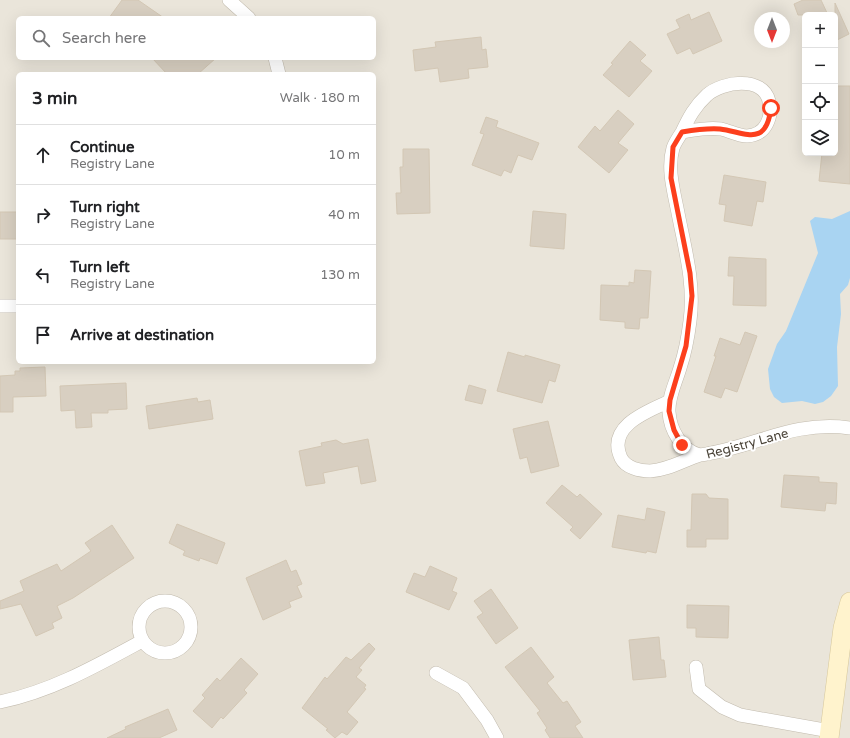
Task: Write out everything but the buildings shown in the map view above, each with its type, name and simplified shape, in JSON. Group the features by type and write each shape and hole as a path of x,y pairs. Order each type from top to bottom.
{"main road":[{"path":"830,734 843,628 850,602"}],"street":[{"path":"229,0 247,16"},
{"path":"276,60 278,72"},
{"name":"Registry Lane","path":"682,132 721,129 746,136 755,135 765,128 770,119 771,108 769,98 764,90 753,85 742,84 709,93 696,106 673,147 671,178 690,273 692,296 686,346 670,400 669,411 671,421 678,439 690,453 700,455 798,429 818,426 850,428"},
{"path":"0,306 16,306"},
{"path":"670,400 637,417 623,429 617,444 622,460 629,466 650,471 661,470 700,455"},
{"path":"168,601 179,606 188,615 191,624 190,633 187,640 178,650 162,653 153,651 142,641 138,629 140,617 146,609 154,603 168,601"},
{"path":"0,702 48,688 83,673 142,641"},
{"path":"696,667 699,689 722,707 740,715 830,734"},
{"path":"436,673 463,688 487,720 497,738"}],"shaded area":[{"path":"0,0 850,0 850,738 0,738"}],"water":[{"path":"850,211 850,278 848,285 840,294 841,314 837,347 838,386 831,396 823,402 815,404 802,401 782,403 774,397 770,389 768,369 777,344 786,331 818,253 810,221 815,217 832,219"}],"route":[{"path":"682,445 674,430 669,411 670,400 681,368 686,346 692,296 690,273 671,178 673,147 682,132 721,129 746,136 755,135 765,128 770,119 771,108"}]}
